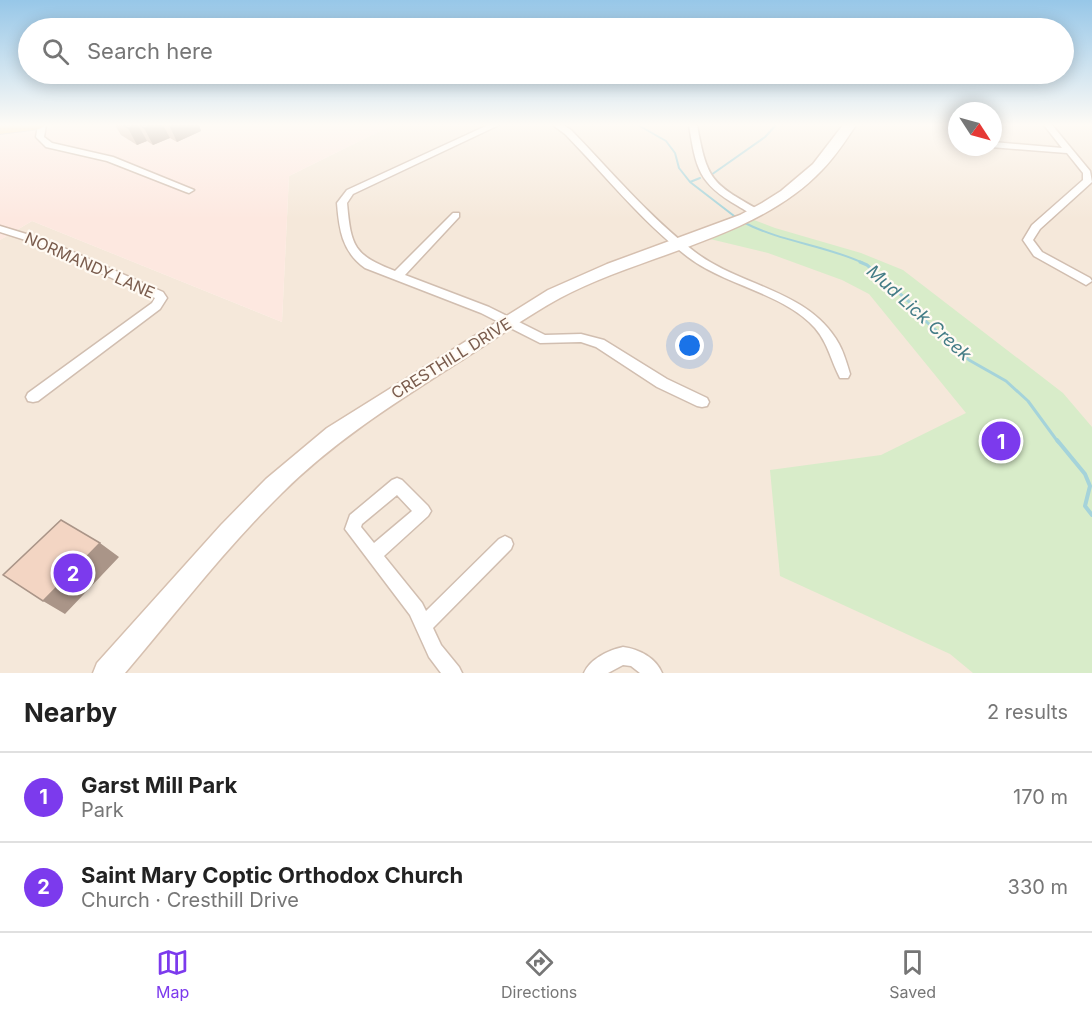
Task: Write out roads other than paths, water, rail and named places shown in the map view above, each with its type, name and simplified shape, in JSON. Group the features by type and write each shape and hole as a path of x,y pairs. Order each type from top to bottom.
{"street":[{"path":"99,156 189,190"},
{"path":"426,156 358,187 345,197 342,203 344,227 351,250 362,262 485,310 544,340 580,338 600,343 662,383 702,402"},
{"path":"592,156 678,243 721,274 777,296 805,313 822,329 835,347 844,374"},
{"path":"699,156 708,181 745,217"},
{"name":"CRESTHILL DRIVE","path":"107,673 229,532 302,461 363,413 561,290 745,217 786,194 818,167 826,156"},
{"path":"1074,156 1087,172 1089,181 1036,227 1028,240 1038,254 1086,281"},
{"path":"397,276 456,214"},
{"name":"NORMANDY LANE","path":"0,229 42,242 159,294 161,298 156,306 33,397"},
{"path":"373,555 423,511 397,485 355,519 352,524 353,529 373,555 409,599 435,651 453,673"},
{"path":"424,625 505,544"},
{"path":"593,673 612,658 622,655 633,657 653,673"}],"waterway":[{"name":"Mud Lick Creek","path":"676,156 679,168 690,182"},
{"path":"711,175 737,156"},
{"path":"690,182 700,178"},
{"name":"Mud Lick Creek","path":"690,182 738,219"},
{"name":"Mud Lick Creek","path":"743,222 772,234 863,263"},
{"name":"Mud Lick Creek","path":"860,262 867,265 914,306 919,315 969,360 1006,381 1028,401 1058,442"},
{"name":"Mud Lick Creek","path":"1057,440 1085,474 1090,486 1085,506 1092,515"}],"place":[{"name":"Garst Mill Park","path":"1001,441"},
{"name":"Saint Mary Coptic Orthodox Church","path":"73,573"}]}
